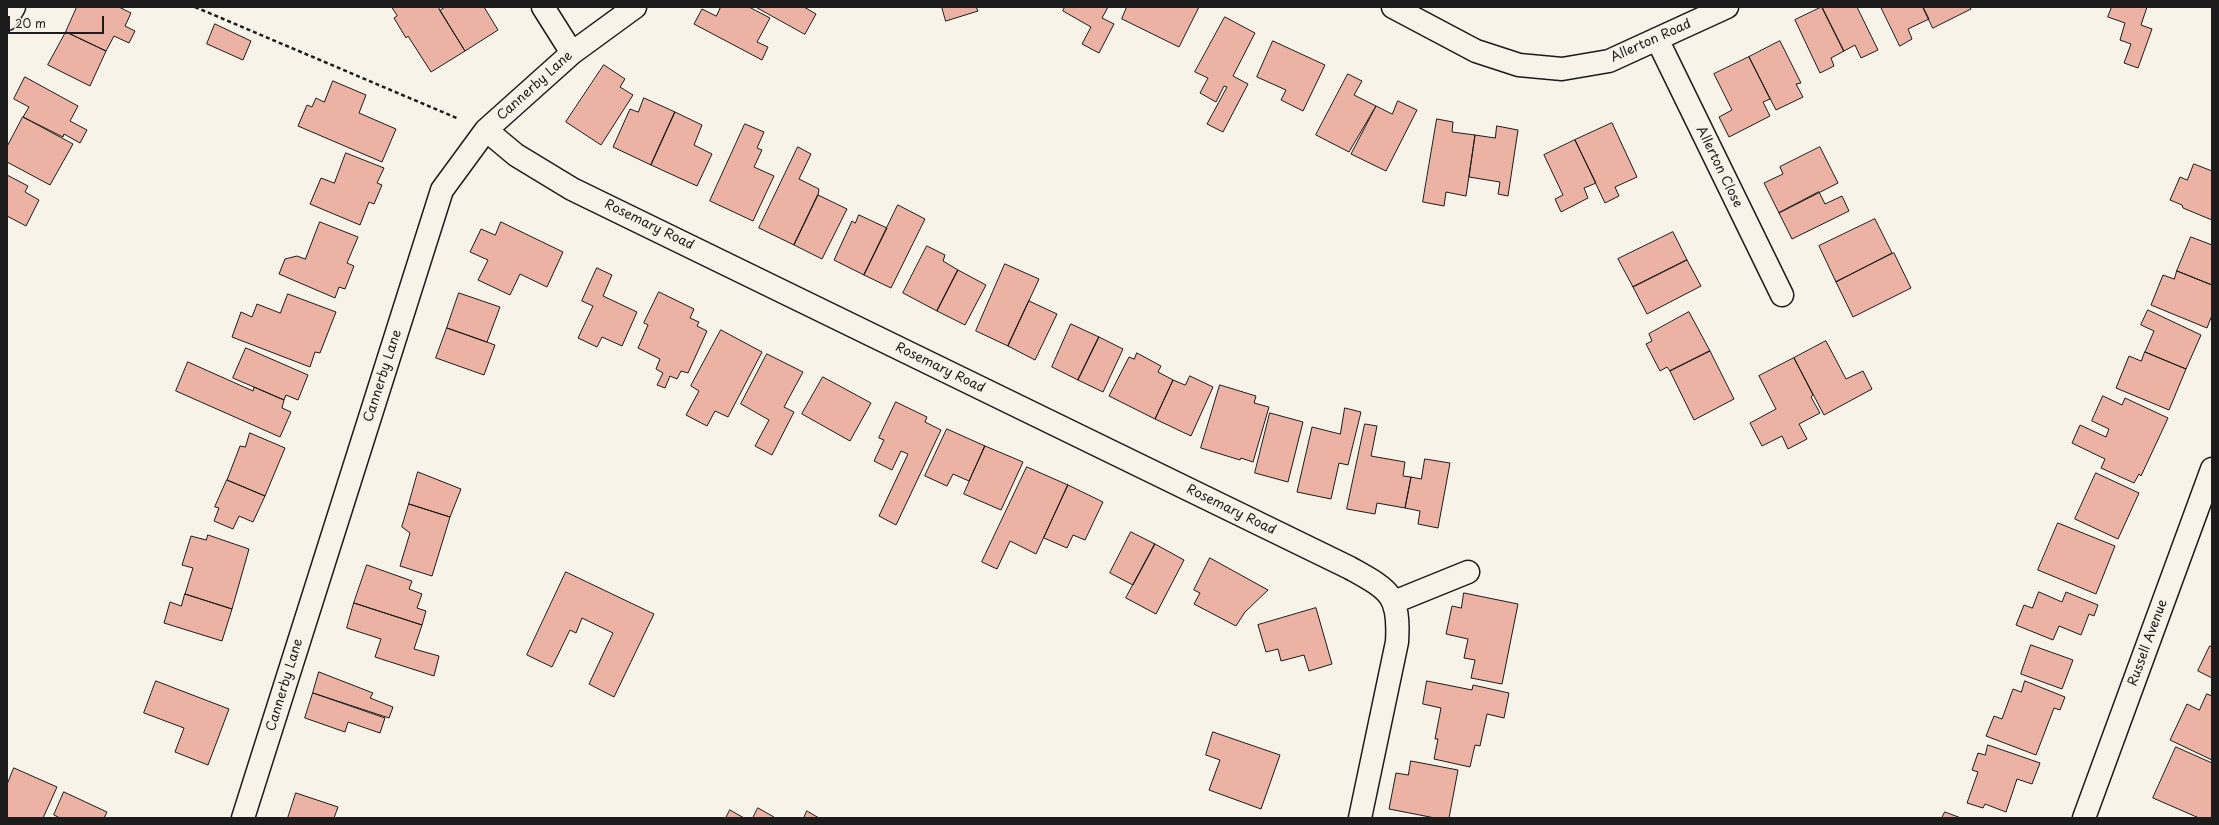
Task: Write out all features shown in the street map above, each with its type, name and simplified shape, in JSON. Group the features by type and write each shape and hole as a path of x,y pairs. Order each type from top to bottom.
{"street":[{"path":"7,19 14,7"},
{"path":"543,7 572,53"},
{"name":"Cannerby Lane","path":"244,818 442,190 486,130 572,53 635,7"},
{"name":"Allerton Road","path":"1393,7 1476,51 1519,65 1562,69 1609,61 1727,7"},
{"name":"Allerton Close","path":"1657,39 1782,295"},
{"name":"Rosemary Road","path":"486,130 516,155 572,189 1350,568 1384,587 1394,602 1399,619 1398,642 1360,818"},
{"name":"Russell Avenue","path":"2084,818 2212,469"},
{"path":"1394,602 1468,572"}],"path":[{"path":"195,7 486,130"}],"building":[{"path":"77,7 119,7 131,13 125,26 135,31 129,43 114,36 106,51 66,32"},
{"path":"392,7 438,7 465,51 431,72 408,36 406,38 394,18 397,16"},
{"path":"445,7 484,7 498,30 465,51 440,11"},
{"path":"721,7 749,7 770,18 757,42 768,47 762,60 694,24 702,9 716,16"},
{"path":"756,7 804,7 816,14 805,34"},
{"path":"942,7 976,7 978,11 946,21"},
{"path":"1065,7 1108,7 1102,18 1114,24 1099,53 1082,44 1091,27 1063,11"},
{"path":"1127,7 1199,7 1179,47 1122,19"},
{"path":"1822,7 1857,7 1878,50 1861,58 1855,45 1844,51"},
{"path":"1822,7 1844,51 1831,58 1834,66 1820,73 1795,20"},
{"path":"1881,7 1923,7 1929,19 1908,29 1912,39 1900,46"},
{"path":"1923,7 1970,7 1971,9 1933,28"},
{"path":"2112,7 2147,7 2141,25 2152,29 2138,68 2124,63 2131,44 2120,40 2125,23 2108,17"},
{"path":"1225,17 1255,33 1233,76 1248,84 1223,132 1207,124 1227,87 1224,86 1216,102 1200,93 1208,78 1195,72"},
{"path":"215,24 251,41 243,60 207,44"},
{"path":"66,32 106,51 90,86 48,65"},
{"path":"1273,41 1325,65 1303,111 1281,100 1286,90 1257,77"},
{"path":"1780,41 1801,83 1796,84 1803,97 1776,110 1749,57"},
{"path":"1749,57 1770,99 1763,102 1770,116 1729,137 1719,117 1732,110 1714,74"},
{"path":"604,65 625,79 620,87 633,95 601,145 566,122"},
{"path":"1348,74 1362,81 1354,95 1376,106 1349,152 1316,135"},
{"path":"25,77 78,106 70,121 87,130 80,143 64,134 63,137 23,117 29,107 14,99"},
{"path":"333,81 366,95 359,113 396,129 382,162 298,126 307,105 312,107 316,98 324,102"},
{"path":"644,98 675,112 651,165 613,147 630,109 638,112"},
{"path":"1398,101 1417,110 1386,171 1351,154 1376,106 1392,114"},
{"path":"675,112 702,125 694,145 712,154 697,186 651,165"},
{"path":"23,117 73,144 50,185 7,162 7,147"},
{"path":"1437,119 1453,122 1452,132 1475,135 1466,196 1446,192 1444,206 1423,202"},
{"path":"1612,123 1637,177 1615,187 1619,196 1605,203 1575,140"},
{"path":"745,124 764,132 757,148 762,150 754,167 774,176 753,221 710,201"},
{"path":"1497,126 1518,130 1508,196 1498,194 1500,182 1469,177 1475,135 1495,138"},
{"path":"1575,140 1596,183 1584,188 1588,198 1561,212 1555,199 1563,195 1544,155"},
{"path":"798,147 811,154 799,179 819,189 818,195 794,245 759,228"},
{"path":"1820,147 1838,183 1779,213 1764,183 1783,174 1780,167"},
{"path":"346,153 384,168 377,183 382,185 374,204 369,202 360,225 310,204 321,178 334,183"},
{"path":"2194,164 2212,171 2212,220 2183,208 2182,205 2170,200 2180,177 2187,180"},
{"path":"7,175 28,186 25,192 39,200 26,226 7,216"},
{"path":"1819,192 1825,204 1842,196 1849,211 1792,239 1779,213"},
{"path":"818,195 847,209 822,259 794,245"},
{"path":"898,205 925,219 891,288 864,275"},
{"path":"859,215 887,228 864,275 834,260 852,221 855,223"},
{"path":"1875,219 1892,253 1836,282 1819,246"},
{"path":"320,222 358,237 347,263 354,266 345,289 339,287 335,298 279,274 285,259 297,256 305,259"},
{"path":"501,222 563,252 547,287 520,274 510,295 478,280 488,260 470,252 481,229 495,235"},
{"path":"1673,232 1687,260 1633,287 1618,259"},
{"path":"2191,237 2212,245 2212,285 2177,271"},
{"path":"927,246 945,255 943,261 958,270 937,311 903,293"},
{"path":"1894,253 1911,288 1853,317 1836,282"},
{"path":"1687,260 1701,286 1647,314 1633,287"},
{"path":"1005,264 1039,279 1008,346 976,331"},
{"path":"597,268 612,275 603,296 637,312 622,346 602,337 597,347 578,338 593,306 582,301"},
{"path":"958,270 986,285 965,325 937,311"},
{"path":"2177,271 2212,285 2212,315 2207,328 2151,305 2163,275 2174,279"},
{"path":"659,292 694,309 690,318 699,322 697,326 707,331 688,373 681,371 677,379 670,376 665,388 657,385 663,373 656,369 660,359 638,348 648,325 644,323"},
{"path":"459,293 500,307 487,342 447,328"},
{"path":"288,294 336,312 320,353 315,352 310,367 232,337 241,312 252,317 257,304 280,313"},
{"path":"1029,301 1057,314 1035,360 1008,346"},
{"path":"2148,310 2201,335 2186,369 2145,352 2154,331 2141,325"},
{"path":"1689,312 1710,351 1670,371 1667,367 1660,371 1646,344 1652,341 1649,334"},
{"path":"1071,324 1099,337 1078,380 1052,367"},
{"path":"447,328 495,345 484,375 436,358"},
{"path":"721,330 762,352 728,417 715,411 707,426 686,415 699,391 691,386"},
{"path":"1099,337 1123,349 1103,392 1078,380"},
{"path":"1826,341 1846,379 1863,371 1872,389 1824,415 1794,358"},
{"path":"246,348 308,375 298,400 286,395 284,400 233,378"},
{"path":"1710,351 1734,399 1694,420 1670,371"},
{"path":"2145,352 2186,369 2169,410 2116,388 2129,356 2141,361"},
{"path":"1137,353 1161,366 1158,372 1173,380 1155,419 1109,396 1129,357 1134,359"},
{"path":"767,354 803,372 784,407 794,412 772,455 755,446 769,420 741,404"},
{"path":"1794,358 1813,395 1811,397 1820,413 1799,424 1807,439 1788,449 1782,436 1762,446 1750,423 1776,409 1759,376"},
{"path":"188,362 253,391 254,387 284,400 282,408 291,412 280,437 176,391"},
{"path":"1190,376 1213,387 1191,436 1155,419 1173,380 1185,385"},
{"path":"823,377 871,403 850,441 802,414"},
{"path":"1220,385 1256,396 1254,403 1269,407 1253,462 1241,458 1240,460 1201,448"},
{"path":"2103,396 2122,405 2125,398 2168,418 2141,476 2139,474 2134,483 2101,468 2105,459 2072,443 2080,425 2106,437 2109,429 2092,421"},
{"path":"896,402 927,417 925,422 941,430 896,525 879,516 908,454 901,451 892,470 874,461 884,440 879,438"},
{"path":"1345,408 1361,412 1348,465 1339,463 1331,499 1297,492 1312,427 1340,434"},
{"path":"1270,413 1303,422 1288,482 1255,473"},
{"path":"1365,424 1377,426 1371,456 1405,462 1403,476 1411,477 1405,508 1377,503 1375,514 1347,509"},
{"path":"947,429 985,446 969,481 953,474 947,486 925,476"},
{"path":"250,433 285,448 265,496 227,480 240,446 245,447"},
{"path":"985,446 1023,462 1001,510 964,494"},
{"path":"1425,459 1450,463 1438,528 1418,524 1420,511 1405,508 1411,477 1421,479"},
{"path":"1027,467 1068,485 1036,554 1010,541 997,569 982,562"},
{"path":"418,472 461,489 450,517 409,504"},
{"path":"2096,473 2139,493 2118,539 2075,519"},
{"path":"227,480 265,496 253,522 239,516 233,529 214,521 219,508 215,507"},
{"path":"1068,485 1103,502 1085,540 1073,535 1067,548 1044,538"},
{"path":"409,504 450,517 432,576 400,566 410,533 402,527"},
{"path":"2058,523 2115,546 2096,594 2038,570"},
{"path":"1131,532 1155,544 1133,585 1110,573"},
{"path":"208,535 249,549 232,609 185,594 193,568 182,565 191,536 206,540"},
{"path":"1155,544 1184,560 1156,614 1126,598"},
{"path":"1210,558 1268,590 1245,612 1236,626 1194,604 1200,593 1194,590"},
{"path":"367,565 412,581 409,589 422,594 417,608 426,611 422,625 354,603"},
{"path":"566,572 654,614 614,697 589,684 613,633 582,618 576,633 570,630 552,667 527,655"},
{"path":"2039,592 2062,602 2066,592 2098,605 2094,616 2089,614 2081,635 2059,626 2053,640 2016,625 2024,605 2032,608"},
{"path":"1464,593 1518,604 1502,684 1471,678 1475,660 1464,658 1468,639 1446,634 1452,606 1461,608"},
{"path":"185,594 232,609 222,641 164,623 170,602 181,606"},
{"path":"354,603 422,625 414,649 439,656 434,676 375,657 381,639 347,628"},
{"path":"1316,608 1332,664 1309,671 1304,655 1281,661 1278,649 1266,652 1258,625"},
{"path":"2031,645 2073,660 2062,689 2021,674"},
{"path":"2210,646 2212,647 2212,678 2198,671"},
{"path":"319,672 373,693 370,698 393,707 389,718 313,693"},
{"path":"156,681 229,709 208,765 175,752 184,728 144,713"},
{"path":"1427,681 1472,690 1473,685 1509,693 1504,718 1487,714 1480,746 1475,745 1470,767 1434,759 1438,739 1435,739 1441,708 1423,704"},
{"path":"2025,681 2065,697 2060,710 2054,708 2036,755 1986,736 1994,716 2002,719 2013,689 2021,692"},
{"path":"313,693 385,718 380,733 348,722 345,732 305,718"},
{"path":"2207,694 2212,696 2212,760 2170,740 2187,704 2199,710"},
{"path":"1213,732 1280,755 1261,809 1209,790 1220,760 1206,755"},
{"path":"1988,745 2040,763 2032,784 2017,779 2006,812 1985,804 1983,808 1967,803 1978,772 1972,770 1978,753 1985,755"},
{"path":"2176,747 2212,763 2212,818 2199,818 2153,798"},
{"path":"1411,761 1458,770 1449,818 1435,818 1389,809 1396,773 1408,775"},
{"path":"14,768 57,787 43,818 7,818 7,785"},
{"path":"64,792 107,812 104,818 60,818 54,815"},
{"path":"296,793 338,807 334,818 288,818"},
{"path":"758,808 774,817 774,818 753,818"},
{"path":"730,810 744,818 726,818"},
{"path":"807,811 819,818 804,818"},
{"path":"1945,812 1961,818 1942,818"}]}
